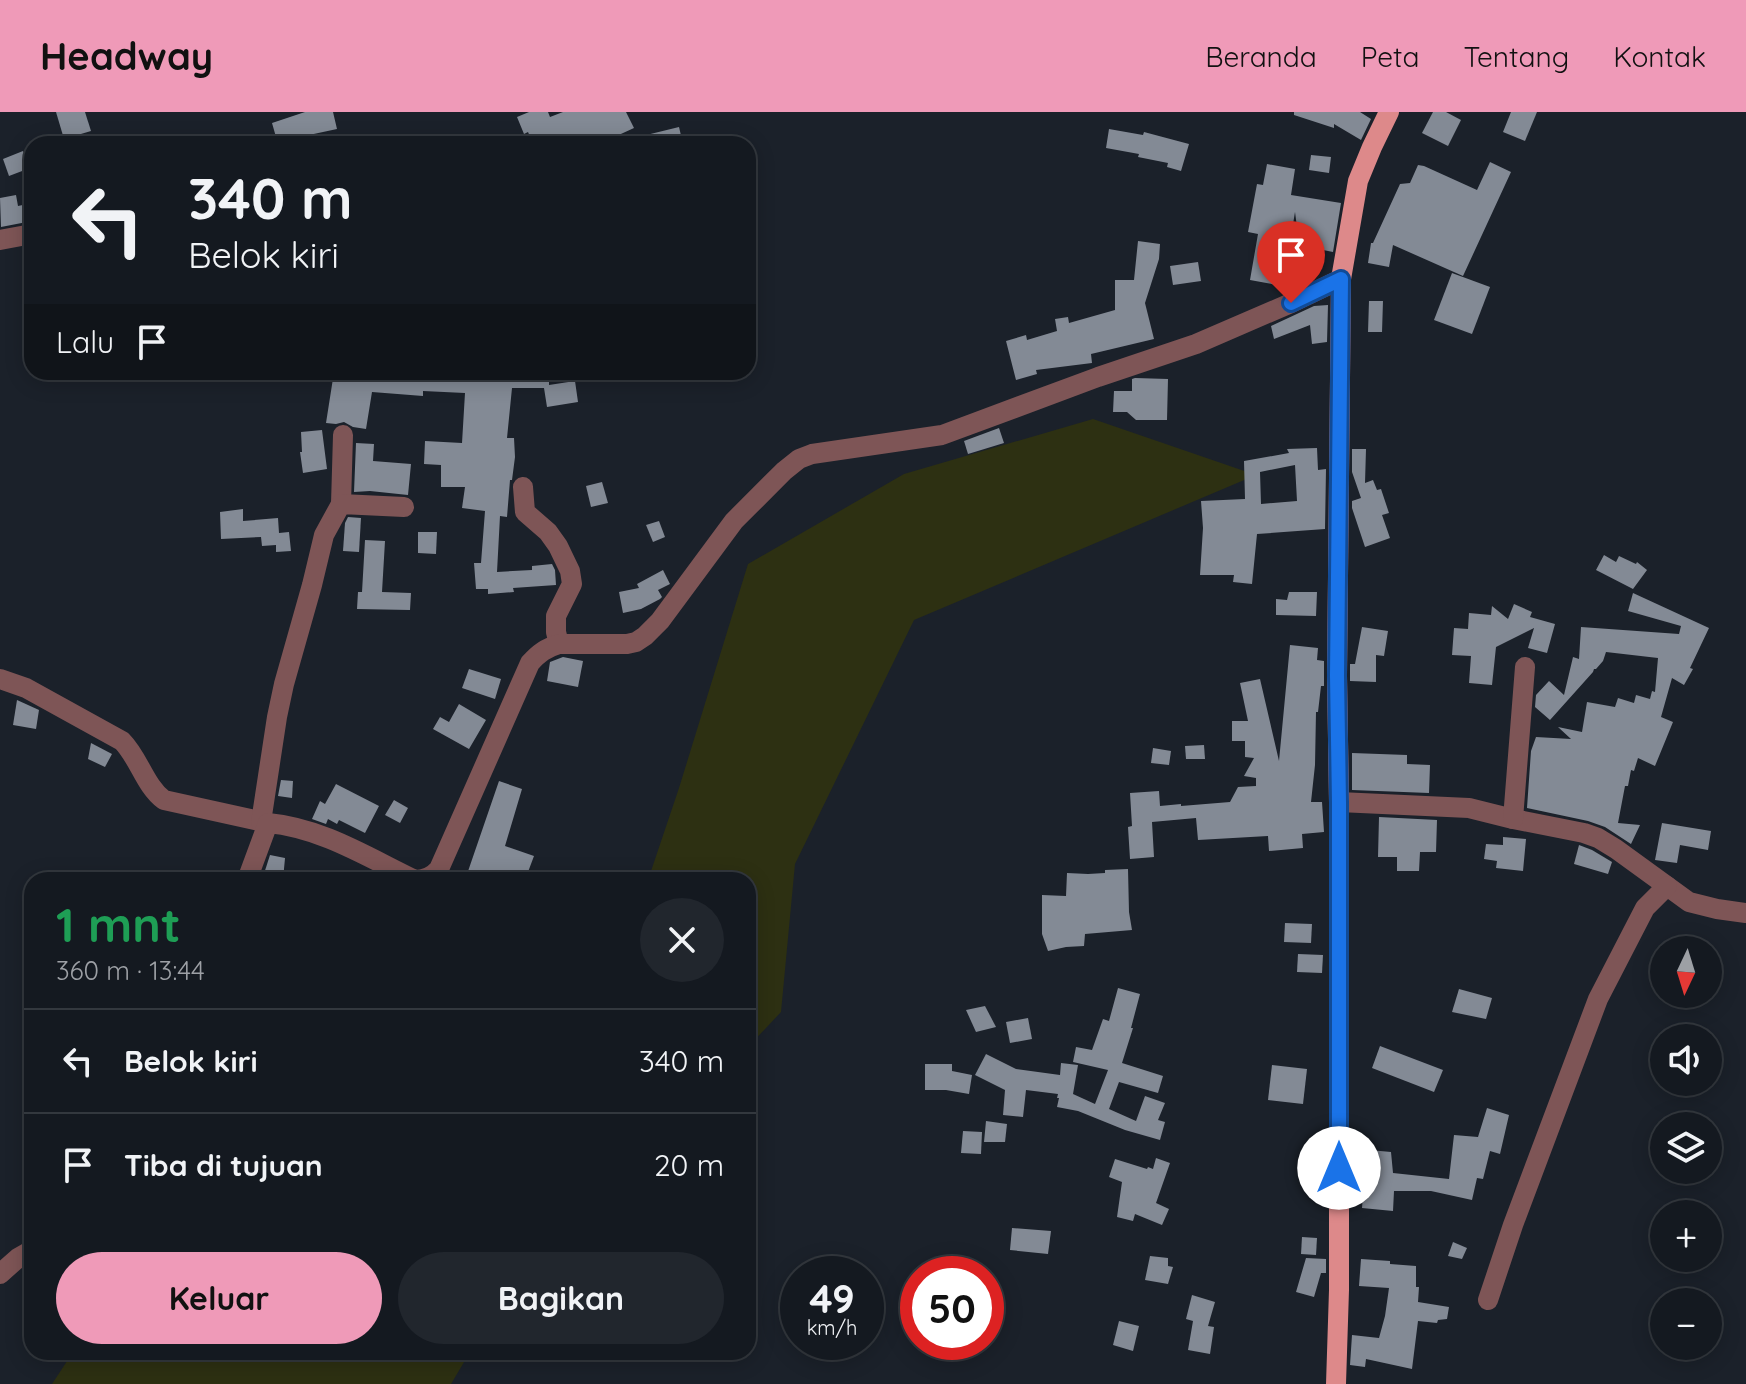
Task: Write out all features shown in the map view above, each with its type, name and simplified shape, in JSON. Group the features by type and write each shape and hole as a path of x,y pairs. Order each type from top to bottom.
{"main road":[{"path":"1336,1384 1339,1290 1337,676 1341,279 1358,181 1389,112"}],"street":[{"path":"0,240 24,236"},
{"path":"436,872 530,663 543,650 559,644 627,644 645,636 675,602 734,521 799,459 812,454 942,435 1196,344 1341,279"},
{"path":"249,872 264,822 284,684 324,535 341,504 343,435"},
{"path":"523,487 525,512 548,532 570,571 572,584 556,616 559,644"},
{"path":"341,504 404,507"},
{"path":"1513,819 1525,667"},
{"path":"0,679 47,698 122,741 134,754 156,794 164,800 323,835 399,872"},
{"path":"1339,802 1469,808 1584,833 1616,849 1689,902 1746,913"},
{"path":"1488,1300 1598,999 1645,908 1667,886"},
{"path":"0,1274 24,1255"}],"green space":[{"path":"1093,419 1256,475 914,620 795,864 781,1012 756,1039 756,872 651,872 748,564 904,474"},
{"path":"68,1360 465,1360 451,1384 52,1384"}],"building":[{"path":"56,112 85,112 91,131 63,136"},
{"path":"305,112 333,112 337,129 309,136 276,136 272,123"},
{"path":"529,112 548,112 550,117 563,112 626,112 634,128 616,136 530,136 528,132 524,134 517,117"},
{"path":"1294,112 1360,112 1371,119 1361,140 1334,124 1334,128 1294,115"},
{"path":"1433,112 1446,112 1461,120 1448,146 1422,133"},
{"path":"1511,112 1537,112 1525,141 1503,132"},
{"path":"679,127 681,136 642,136"},
{"path":"1109,129 1143,135 1144,132 1189,144 1181,171 1167,167 1168,163 1138,157 1139,154 1106,148"},
{"path":"23,151 24,170 9,176 3,159"},
{"path":"1311,155 1331,157 1329,173 1309,170"},
{"path":"1490,162 1511,172 1463,276 1393,245 1389,267 1368,263 1371,243 1400,184 1410,183 1418,165 1477,190"},
{"path":"1267,164 1295,169 1291,195 1341,203 1333,252 1313,248 1308,280 1304,280 1295,212 1283,286 1250,280 1258,234 1248,232 1257,184 1263,185"},
{"path":"16,195 18,206 24,205 24,223 1,227 0,198"},
{"path":"1138,241 1160,244 1159,259 1145,303 1154,339 1091,354 1092,363 1036,370 1037,374 1016,380 1006,341 1026,335 1027,340 1057,331 1055,319 1068,317 1069,323 1115,310 1115,280 1134,280"},
{"path":"1198,262 1201,281 1173,285 1170,266"},
{"path":"1452,273 1490,287 1472,334 1434,320"},
{"path":"1369,301 1383,301 1382,332 1368,332"},
{"path":"1328,305 1327,342 1312,344 1310,325 1274,339 1271,326 1314,306"},
{"path":"1132,379 1168,379 1167,420 1136,420 1127,412 1113,412 1114,391 1132,391"},
{"path":"333,380 549,380 549,385 575,381 578,402 547,407 544,388 512,388 507,438 514,438 515,457 507,517 500,516 497,572 532,570 532,566 552,564 556,585 513,588 514,592 488,594 488,589 476,589 474,563 481,563 485,511 462,508 465,487 441,487 441,465 424,464 425,441 462,443 465,393 423,391 423,396 372,392 366,429 344,422 326,423"},
{"path":"999,428 1004,443 968,454 964,441"},
{"path":"322,430 327,469 303,473 301,432"},
{"path":"356,443 374,444 373,461 411,464 408,495 354,492"},
{"path":"1317,448 1318,470 1326,469 1325,529 1257,534 1252,584 1233,582 1234,575 1200,575 1201,501 1245,499 1244,461 1289,453 1287,449","holes":["1295,465 1297,501 1261,504 1260,472"]},
{"path":"1352,449 1366,449 1365,483 1373,480 1377,490 1381,489 1389,513 1382,515 1390,538 1365,547 1352,508 1352,501 1361,498 1352,472"},
{"path":"602,482 608,503 591,507 586,486"},
{"path":"243,509 243,521 278,518 279,533 289,532 291,551 276,552 276,545 262,546 261,537 221,539 220,512"},
{"path":"348,517 361,518 359,552 343,551"},
{"path":"659,521 665,537 653,542 646,525"},
{"path":"418,532 437,532 436,554 418,553"},
{"path":"365,540 385,541 382,592 411,593 410,610 357,609 358,592 362,592"},
{"path":"1604,555 1616,562 1619,556 1637,562 1647,570 1633,589 1596,570"},
{"path":"663,570 670,584 658,590 662,597 641,609 623,613 619,592 639,588 637,584"},
{"path":"1289,592 1317,592 1316,616 1276,615 1276,599 1287,600"},
{"path":"1633,593 1709,628 1684,685 1672,678 1661,717 1673,722 1655,766 1638,758 1634,771 1631,770 1628,786 1625,786 1618,823 1640,825 1631,844 1605,827 1588,821 1527,808 1531,751 1536,737 1571,739 1558,727 1582,732 1587,702 1615,707 1618,698 1634,703 1636,695 1650,699 1652,691 1655,692 1658,658 1606,652 1603,661 1550,720 1535,707 1536,695 1549,681 1564,695 1573,657 1579,659 1581,627 1679,634 1681,626 1628,611"},
{"path":"1514,604 1532,612 1530,617 1555,624 1547,653 1528,648 1534,628 1496,647 1492,685 1469,683 1471,656 1452,655 1454,628 1468,629 1469,613 1491,615 1492,606 1508,619"},
{"path":"1362,627 1388,631 1384,656 1376,655 1376,682 1350,681 1350,664 1355,664"},
{"path":"1290,645 1318,648 1317,660 1324,661 1324,686 1321,686 1316,712 1311,802 1322,802 1324,832 1302,834 1303,848 1269,851 1268,836 1198,840 1196,818 1152,822 1154,857 1130,859 1130,793 1159,791 1160,806 1181,806 1230,802 1238,787 1256,786 1256,778 1244,776 1254,758 1245,757 1245,741 1232,741 1232,721 1248,721 1240,683 1260,679 1279,761"},
{"path":"563,657 583,661 578,687 547,681 550,662"},
{"path":"469,669 501,679 495,699 462,688"},
{"path":"17,700 39,710 36,729 13,725"},
{"path":"459,704 486,720 469,749 433,729 440,717 449,722"},
{"path":"91,743 112,754 105,767 88,759"},
{"path":"1204,745 1205,759 1186,759 1185,746"},
{"path":"1153,748 1171,751 1169,765 1151,763"},
{"path":"1352,753 1407,755 1407,764 1430,765 1429,793 1352,790"},
{"path":"281,780 293,781 292,798 278,796"},
{"path":"499,781 522,789 505,846 534,856 528,872 468,872"},
{"path":"336,784 379,806 365,833 339,820 337,824 328,819 326,824 312,819 320,801 325,804"},
{"path":"394,800 408,808 400,823 385,815"},
{"path":"1379,817 1437,820 1436,852 1420,852 1419,871 1397,871 1397,857 1378,857"},
{"path":"1662,823 1711,831 1708,850 1680,845 1677,863 1655,860"},
{"path":"1503,837 1526,839 1523,871 1496,868 1497,861 1484,859 1486,844 1503,845"},
{"path":"1579,845 1612,862 1608,874 1574,864"},
{"path":"270,855 285,858 284,872 265,872"},
{"path":"1128,869 1132,930 1085,934 1084,946 1048,951 1042,934 1042,895 1066,896 1067,873 1105,873 1105,870"},
{"path":"1285,923 1312,924 1311,943 1284,942"},
{"path":"1298,954 1323,955 1322,973 1297,972"},
{"path":"1118,988 1140,994 1122,1063 1163,1076 1158,1093 1119,1082 1109,1109 1136,1121 1145,1096 1165,1103 1158,1120 1165,1122 1160,1140 1078,1111 1057,1107 1058,1094 1026,1090 1023,1117 1003,1115 1005,1090 975,1075 986,1054 1016,1069 1060,1075 1061,1063 1078,1065 1073,1094 1095,1104 1108,1070 1073,1062 1076,1047 1092,1050 1103,1019 1109,1021"},
{"path":"1459,989 1492,998 1486,1019 1452,1012"},
{"path":"985,1006 996,1027 976,1032 966,1010"},
{"path":"1028,1018 1032,1039 1010,1043 1006,1022"},
{"path":"1380,1046 1443,1070 1434,1092 1372,1068"},
{"path":"925,1064 952,1064 952,1071 972,1075 969,1094 925,1090"},
{"path":"1272,1065 1307,1069 1303,1104 1268,1100"},
{"path":"1487,1108 1509,1115 1500,1154 1490,1151 1483,1179 1477,1178 1472,1200 1431,1191 1394,1191 1393,1211 1362,1208 1365,1170 1357,1168 1359,1149 1391,1152 1393,1173 1449,1179 1454,1135 1478,1137"},
{"path":"986,1121 1007,1124 1005,1142 984,1142"},
{"path":"963,1131 982,1132 981,1154 961,1153"},
{"path":"1156,1158 1170,1163 1156,1203 1169,1209 1162,1225 1135,1214 1133,1221 1117,1217 1122,1182 1109,1177 1115,1159 1153,1169"},
{"path":"1012,1228 1051,1231 1048,1254 1010,1250"},
{"path":"1302,1237 1317,1238 1316,1255 1301,1254"},
{"path":"1453,1242 1467,1248 1462,1259 1448,1256"},
{"path":"1150,1256 1168,1258 1168,1266 1173,1267 1168,1284 1145,1280"},
{"path":"1306,1258 1326,1259 1326,1273 1321,1273 1314,1297 1296,1292"},
{"path":"1361,1259 1416,1266 1418,1302 1449,1307 1447,1319 1438,1320 1437,1323 1418,1321 1412,1369 1366,1359 1365,1367 1350,1365 1352,1335 1379,1338 1389,1288 1359,1286"},
{"path":"1192,1295 1215,1302 1208,1326 1214,1327 1210,1354 1188,1350 1193,1321 1186,1319"},
{"path":"1119,1321 1139,1326 1133,1351 1113,1345"}],"route":[{"path":"1291,303 1341,279 1337,553 1339,1168"}]}
